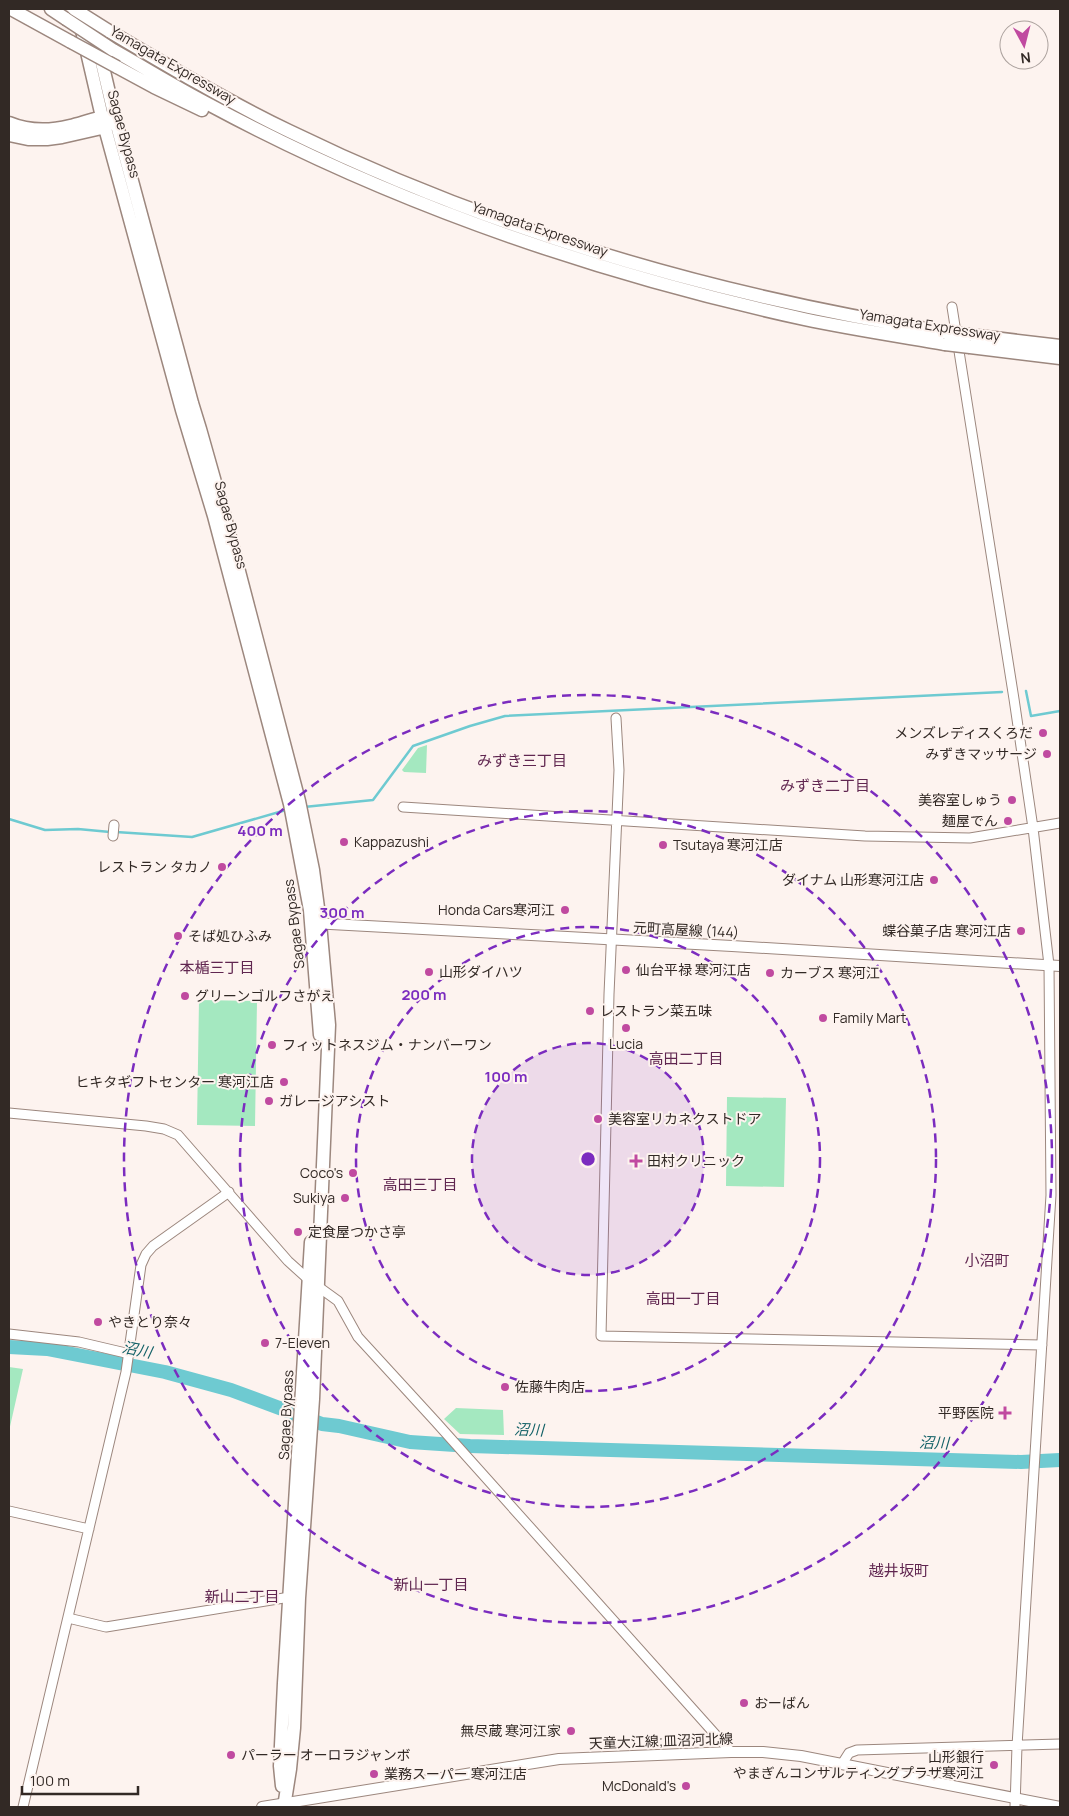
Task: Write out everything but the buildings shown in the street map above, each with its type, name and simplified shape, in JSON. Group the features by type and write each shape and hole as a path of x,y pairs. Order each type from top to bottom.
{"highway":[{"path":"11,9 154,87 207,112 286,143"},
{"name":"Yamagata Expressway","path":"51,9 114,50 210,105 286,143 444,212 584,254"},
{"name":"Yamagata Expressway","path":"76,9 109,31 216,94 290,131 358,163 456,204 606,262 871,320 944,338 1060,346"},
{"name":"Sagae Bypass","path":"76,9 221,505 313,870 315,923 329,1025 326,1134 313,1282 305,1439 290,1597 280,1766 284,1806"},
{"name":"Sagae Bypass","path":"90,9 108,120"},
{"path":"9,123 18,127 42,130 108,120"},
{"path":"9,135 47,140 108,120"},
{"name":"Yamagata Expressway","path":"969,341 1060,358"},
{"name":"Sagae Bypass","path":"284,1806 294,1728 305,1439"}],"main road":[{"name":"元町高屋線 (144)","path":"315,923 1060,966"},
{"name":"天童大江線;皿沼河北線","path":"262,1807 284,1806 559,1759 731,1752 784,1753 842,1764 1015,1803 1060,1807"}],"street":[{"path":"952,307 1033,828 1049,966 1051,1195 1015,1803"},
{"path":"616,718 619,770 611,940 601,1336 1042,1346"},
{"path":"403,807 865,836 970,838 1060,823"},
{"path":"113,836 114,825"},
{"path":"9,1113 164,1129 178,1135 288,1261 338,1302 358,1337 731,1752"},
{"path":"23,1807 130,1354 141,1265 146,1254 153,1246 229,1192"},
{"path":"9,1334 79,1342 130,1354"},
{"path":"9,1511 89,1530"},
{"path":"68,1618 106,1627 290,1597"},
{"path":"842,1764 849,1753 857,1750 1060,1744"}],"green space":[{"path":"427,745 426,773 404,772 402,770 418,748"},
{"path":"199,1000 257,1001 255,1126 197,1125"},
{"path":"727,1097 786,1098 784,1187 726,1186"},
{"path":"9,1367 23,1369 9,1431"},
{"path":"456,1408 503,1410 504,1435 460,1434 444,1419"}],"waterway":[{"path":"1026,691 1031,716 1060,711"},
{"path":"304,807 373,800 413,746 505,716 1002,692"},
{"path":"116,832 192,837 286,810"},
{"path":"9,819 45,830 78,829 110,832"},
{"name":"沼川","path":"9,1347 47,1349 165,1372 231,1390 322,1424 410,1442 470,1446 1021,1462 1060,1460"}],"place":[{"name":"メンズレディスくろだ","path":"1043,733"},
{"name":"みずきマッサージ","path":"1047,754"},
{"name":"美容室しゅう","path":"1012,800"},
{"name":"麺屋でん","path":"1008,821"},
{"name":"Kappazushi","path":"344,842"},
{"name":"Tsutaya 寒河江店","path":"663,845"},
{"name":"レストラン タカノ","path":"222,867"},
{"name":"ダイナム 山形寒河江店","path":"934,880"},
{"name":"Honda Cars寒河江","path":"565,910"},
{"name":"蝶谷菓子店 寒河江店","path":"1021,931"},
{"name":"そば処ひふみ","path":"178,936"},
{"name":"仙台平禄 寒河江店","path":"626,970"},
{"name":"山形ダイハツ","path":"429,972"},
{"name":"カーブス 寒河江","path":"770,973"},
{"name":"グリーンゴルフさがえ","path":"185,996"},
{"name":"レストラン菜五味","path":"590,1011"},
{"name":"Family Mart","path":"823,1018"},
{"name":"Lucia","path":"626,1028"},
{"name":"フィットネスジム・ナンバーワン","path":"272,1045"},
{"name":"ヒキタギフトセンター 寒河江店","path":"284,1082"},
{"name":"ガレージアシスト","path":"269,1101"},
{"name":"美容室リカネクストドア","path":"598,1119"},
{"name":"田村クリニック","path":"636,1161"},
{"name":"Coco's","path":"353,1173"},
{"name":"Sukiya","path":"345,1198"},
{"name":"定食屋つかさ亭","path":"298,1232"},
{"name":"やきとり奈々","path":"98,1322"},
{"name":"7-Eleven","path":"265,1343"},
{"name":"佐藤牛肉店","path":"505,1387"},
{"name":"平野医院","path":"1005,1413"},
{"name":"おーばん","path":"744,1703"},
{"name":"無尽蔵 寒河江家","path":"571,1731"},
{"name":"パーラー オーロラジャンボ","path":"231,1755"},
{"name":"山形銀行 やまぎんコンサルティングプラザ寒河江","path":"994,1765"},
{"name":"業務スーパー 寒河江店","path":"374,1774"},
{"name":"McDonald's","path":"686,1786"}],"district":[{"name":"みずき三丁目","path":"522,761"},
{"name":"みずき二丁目","path":"825,786"},
{"name":"本楯三丁目","path":"217,968"},
{"name":"高田二丁目","path":"686,1059"},
{"name":"高田三丁目","path":"420,1185"},
{"name":"小沼町","path":"987,1261"},
{"name":"高田一丁目","path":"683,1299"},
{"name":"越井坂町","path":"899,1571"},
{"name":"新山一丁目","path":"431,1585"},
{"name":"新山二丁目","path":"242,1597"}]}
